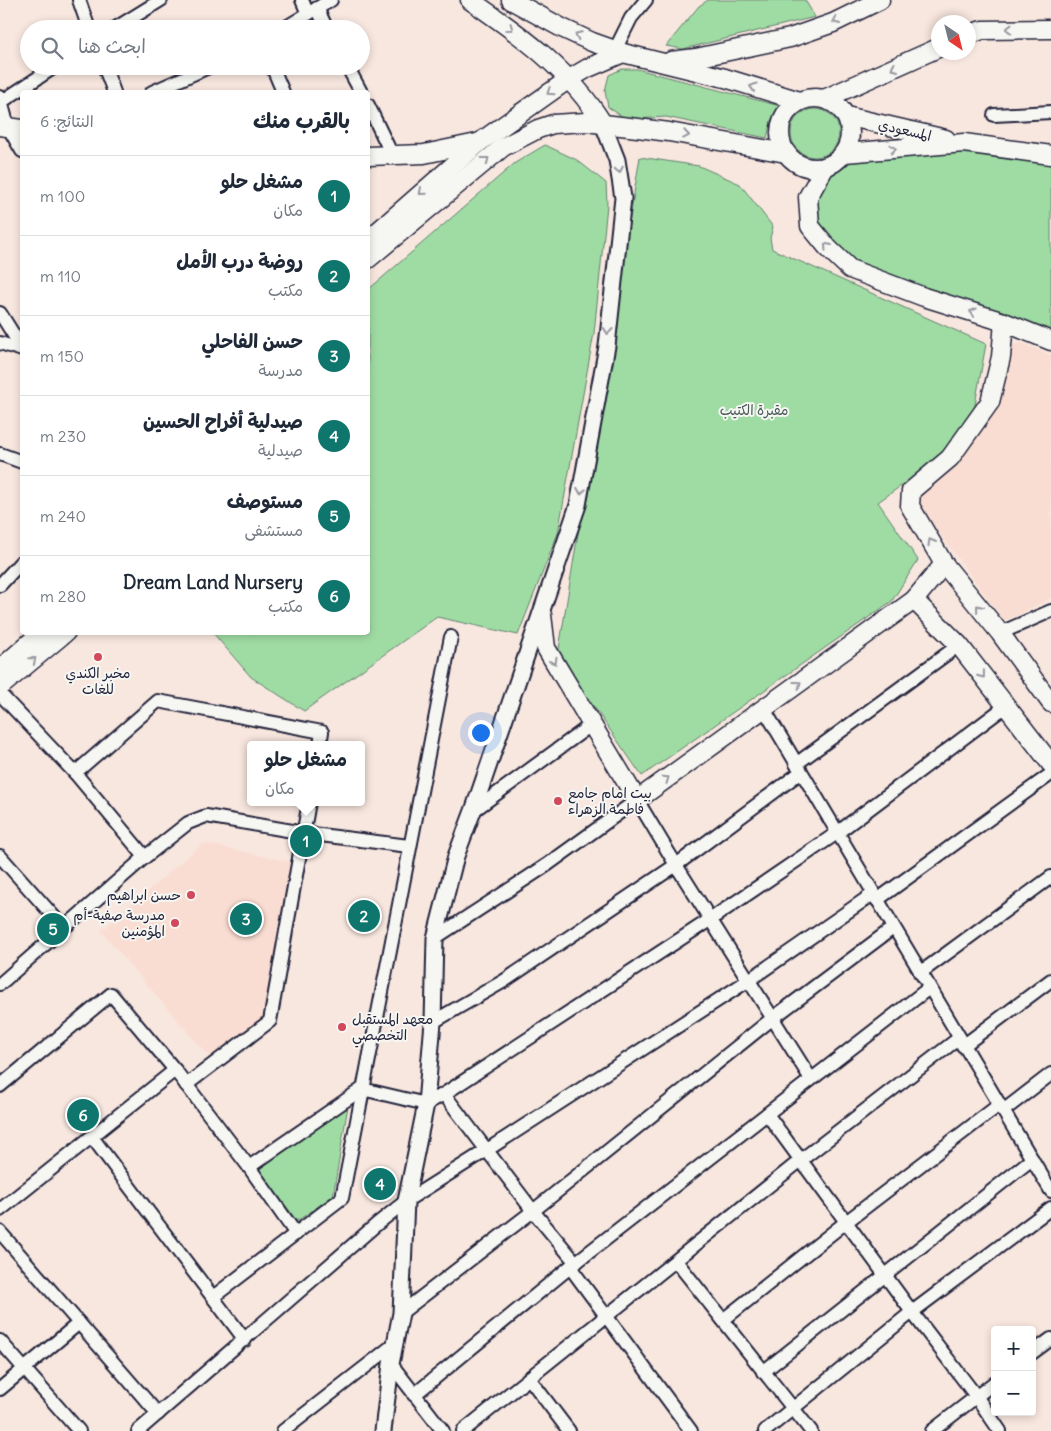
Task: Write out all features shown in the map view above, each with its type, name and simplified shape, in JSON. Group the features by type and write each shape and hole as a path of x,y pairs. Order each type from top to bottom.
{"main road":[{"path":"470,0 525,40 569,79 588,102 602,124"},
{"path":"511,0 592,42 619,51 725,78 800,101"},
{"path":"653,60 678,61 790,38 833,23 880,0"},
{"path":"976,32 982,30 1051,29"},
{"path":"370,238 480,142 569,79 619,51"},
{"path":"824,99 931,51"},
{"path":"588,102 591,82 599,63"},
{"path":"811,98 824,99 833,102 846,116 850,135 849,144 845,153 836,162 825,167 803,166 793,161 786,153 781,142 780,130 783,118 790,108 800,101 811,98"},
{"name":"المسعودي","path":"846,116 964,143"},
{"path":"370,257 476,168 510,143 553,124 570,122 602,124 669,132 786,153"},
{"path":"370,156 432,153 480,142"},
{"path":"845,153 964,143 1051,155"},
{"path":"825,167 808,197 810,226 828,248 850,269 924,297 1004,322 1051,342"},
{"path":"1004,322 1001,358 990,402 950,458 911,491 910,506 944,564 1000,633 1051,703"},
{"path":"542,615 546,648 637,800 914,600 944,564"},
{"path":"914,600 959,645 1051,764"},
{"path":"0,669 39,635"},
{"path":"0,687 62,635"}],"street":[{"path":"79,0 86,20"},
{"path":"129,20 161,0"},
{"path":"302,0 320,20"},
{"path":"298,20 331,0"},
{"path":"619,51 631,18 646,0"},
{"path":"20,147 10,127 1,100 41,75"},
{"path":"107,75 113,90"},
{"path":"157,90 191,75"},
{"path":"276,75 282,90"},
{"path":"352,75 360,90"},
{"path":"370,109 392,155"},
{"path":"994,115 1051,112"},
{"path":"381,1430 401,1313 406,1201 426,1104 433,1022 435,938 456,856 474,811 578,505 607,346 623,198 617,160 602,124"},
{"path":"0,312 20,346"},
{"path":"0,343 20,348"},
{"path":"0,454 20,461"},
{"path":"0,585 20,563"},
{"path":"1000,633 1051,611"},
{"path":"213,1298 342,1198 451,637"},
{"path":"433,1022 504,981 676,865 798,768 959,645"},
{"path":"0,694 75,773 145,857"},
{"path":"75,773 158,701 322,732 321,741"},
{"path":"249,1167 362,1089 426,1104 444,1094 711,919 837,833 1006,706"},
{"path":"764,709 1051,1191"},
{"path":"474,811 591,725"},
{"path":"138,1431 406,1201 875,897 1051,774"},
{"path":"435,938 547,865 637,800 811,1079"},
{"path":"186,1085 270,1021 308,806"},
{"path":"0,984 145,857 188,823 206,816 304,833 410,846"},
{"path":"0,856 64,928"},
{"path":"920,973 1051,877"},
{"path":"401,1313 773,1018 893,928"},
{"path":"464,1431 801,1160 961,1042 1051,980"},
{"path":"414,1395 573,1265 929,988"},
{"path":"0,1086 111,994 175,1070 249,1167 296,1234"},
{"path":"1,1208 175,1070"},
{"path":"723,1320 846,1222 1001,1108 1051,1074"},
{"path":"444,1094 533,1210 573,1265 606,1316 691,1431"},
{"path":"767,1114 1000,1431"},
{"path":"92,1137 245,1340"},
{"path":"763,1372 1032,1159"},
{"path":"765,1431 912,1312 1051,1208"},
{"path":"0,1232 158,1414"},
{"path":"676,1261 811,1431"},
{"path":"0,1389 79,1323"},
{"path":"1036,1350 1051,1339"},
{"path":"0,1341 79,1431"},
{"path":"283,1431 396,1343"},
{"path":"391,1364 443,1431"},
{"path":"529,1378 569,1431"},
{"path":"932,1431 991,1385"}],"shaded area":[{"path":"1022,343 1051,355 1051,598 1012,618 1003,620 919,505 920,495 958,463 998,407 1006,356 1010,346"},
{"path":"203,843 291,862 264,1018 209,1057 101,931"}],"green space":[{"path":"708,0 805,0 815,17 683,49 666,46 699,6"},
{"path":"622,69 637,69 780,106 771,121 767,138 666,117 636,119 623,117 608,107 605,91 609,75"},
{"path":"815,109 824,111 832,116 837,124 839,133 837,142 832,150 824,155 815,157 806,155 798,150 793,142 791,133 793,124 798,116 806,111"},
{"path":"964,143 1051,155 1051,341 850,269 810,226 825,167 841,158"},
{"path":"545,145 577,160 606,183 607,205 594,333 558,533 518,635 437,617 304,711 251,677 215,635 370,635 370,288 515,163"},
{"name":"مقبرة الكتيب","path":"640,157 699,166 740,184 773,227 770,238 772,249 986,344 974,410 934,463 878,502 918,560 892,601 642,776 558,655"},
{"path":"348,1106 333,1196 297,1221 259,1169"}],"place":[{"name":"مخبر الكندي للغات","path":"98,657"},
{"name":"بيت امام جامع فاطمة الزهراء","path":"558,801"},
{"name":"مشغل حلو","path":"306,841"},
{"name":"حسن ابراهيم","path":"191,895"},
{"name":"روضة درب الأمل","path":"364,916"},
{"name":"حسن الفاحلي","path":"246,919"},
{"name":"مدرسة صفية-أم المؤمنين","path":"175,923"},
{"name":"مستوصف","path":"53,929"},
{"name":"معهد المستقبل التخصصي","path":"342,1027"},
{"name":"Dream Land Nursery","path":"83,1115"},
{"name":"صيدلية أفراح الحسين","path":"380,1184"}]}
